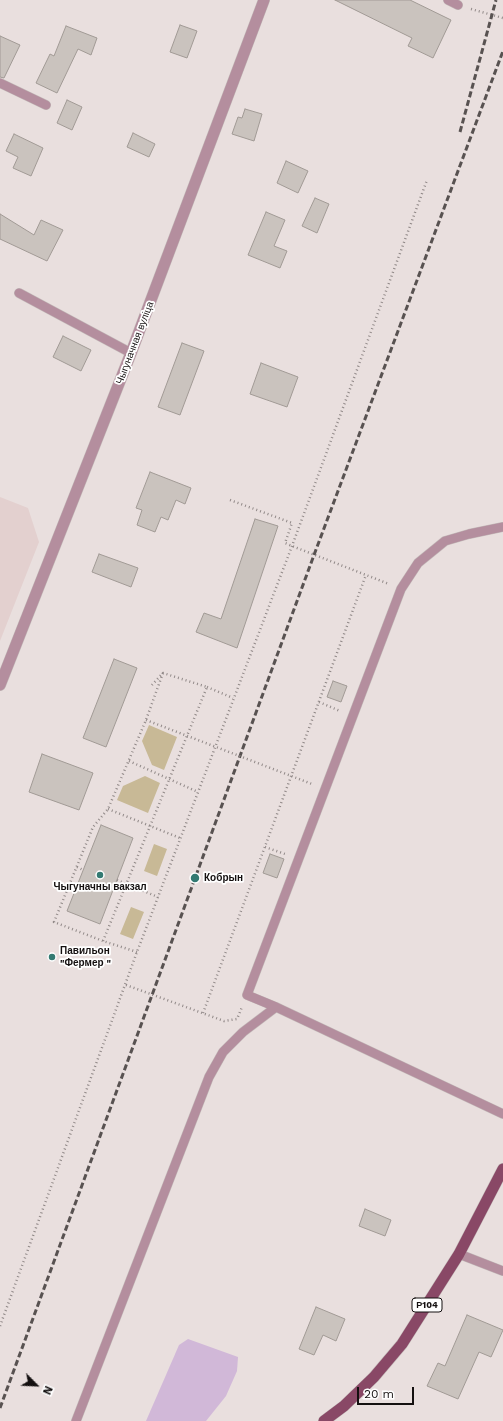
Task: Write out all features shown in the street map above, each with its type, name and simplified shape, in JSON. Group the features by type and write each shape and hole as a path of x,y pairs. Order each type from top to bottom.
{"main road":[{"name":"Р104","path":"324,1421 344,1406 374,1377 402,1344 459,1254 503,1169"}],"street":[{"name":"Чыгуначная вуліца","path":"0,684 131,353 264,0"}],"lane":[{"path":"448,0 458,5"},
{"path":"0,83 46,105"},
{"path":"19,293 131,353"},
{"path":"503,527 445,541 418,563 401,589 246,996 276,1007 503,1114"},
{"path":"76,1421 209,1077 223,1052 243,1032 276,1007"},
{"path":"459,1254 503,1271"}],"path":[{"path":"458,5 503,18"},
{"path":"0,1326 137,952 292,546 427,180"},
{"path":"230,500 292,523 285,542 292,546 344,565 401,589"},
{"path":"203,1013 366,575"},
{"path":"163,673 207,687 233,698"},
{"path":"151,686 163,673"},
{"path":"137,952 103,941 54,922 93,827 108,809 146,720 163,673"},
{"path":"103,941 207,687"},
{"path":"319,702 339,710"},
{"path":"146,720 312,784"},
{"path":"129,761 198,792"},
{"path":"108,809 180,838"},
{"path":"265,847 284,854"},
{"path":"77,867 83,870"},
{"path":"117,880 158,897"},
{"path":"126,985 224,1021 237,1019 246,996"}],"shaded area":[{"path":"0,497 28,508 39,542 0,641"},
{"path":"149,725 177,737 164,770 152,765 142,741"},
{"path":"145,776 160,783 148,813 117,800 123,786"},
{"path":"154,844 167,849 157,876 144,871"},
{"path":"131,907 144,912 133,939 120,934"},
{"path":"188,1339 238,1357 237,1371 226,1396 206,1421 146,1421 179,1345"}],"building":[{"path":"335,0 410,0 451,20 433,58 408,46 412,38"},
{"path":"180,25 197,31 187,58 170,52"},
{"path":"66,26 97,38 91,55 78,49 57,93 36,83 50,54 54,56"},
{"path":"0,36 20,45 4,78 0,77"},
{"path":"67,100 82,107 72,130 57,123"},
{"path":"245,109 262,114 254,141 232,134 238,117 242,118"},
{"path":"133,133 155,144 149,157 127,147"},
{"path":"14,134 43,148 31,176 13,168 18,157 6,151"},
{"path":"286,161 308,171 298,193 277,183"},
{"path":"315,198 329,204 317,233 302,226"},
{"path":"266,212 285,220 274,246 287,251 280,268 248,255"},
{"path":"0,214 34,235 41,220 63,230 47,261 0,239"},
{"path":"63,336 91,350 81,371 53,357"},
{"path":"182,343 204,351 180,415 158,407"},
{"path":"261,363 298,377 287,407 250,394"},
{"path":"150,472 191,488 185,504 176,500 168,520 161,517 155,532 137,525 142,510 136,508"},
{"path":"255,519 278,526 237,648 196,632 204,613 221,619"},
{"path":"99,554 138,568 131,587 92,572"},
{"path":"114,659 137,668 106,747 83,738"},
{"path":"333,681 347,686 341,702 327,697"},
{"path":"42,754 93,773 79,810 29,792"},
{"name":"Чыгуначны вакзал","path":"101,825 133,838 100,924 67,911"},
{"path":"270,854 284,859 277,878 263,873"},
{"path":"365,1209 391,1220 385,1236 359,1226"},
{"path":"316,1307 345,1319 336,1341 323,1335 314,1355 299,1349"},
{"path":"467,1315 503,1330 491,1357 479,1352 458,1399 427,1386 438,1363 445,1366"}],"railway":[{"path":"460,132 496,0"},
{"path":"0,1408 314,555 503,51"}],"place":[{"name":"Чыгуначны вакзал","path":"100,875"},
{"name":"Кобрын","path":"195,878"},
{"name":"Павильон \"Фермер \"","path":"52,957"}]}
